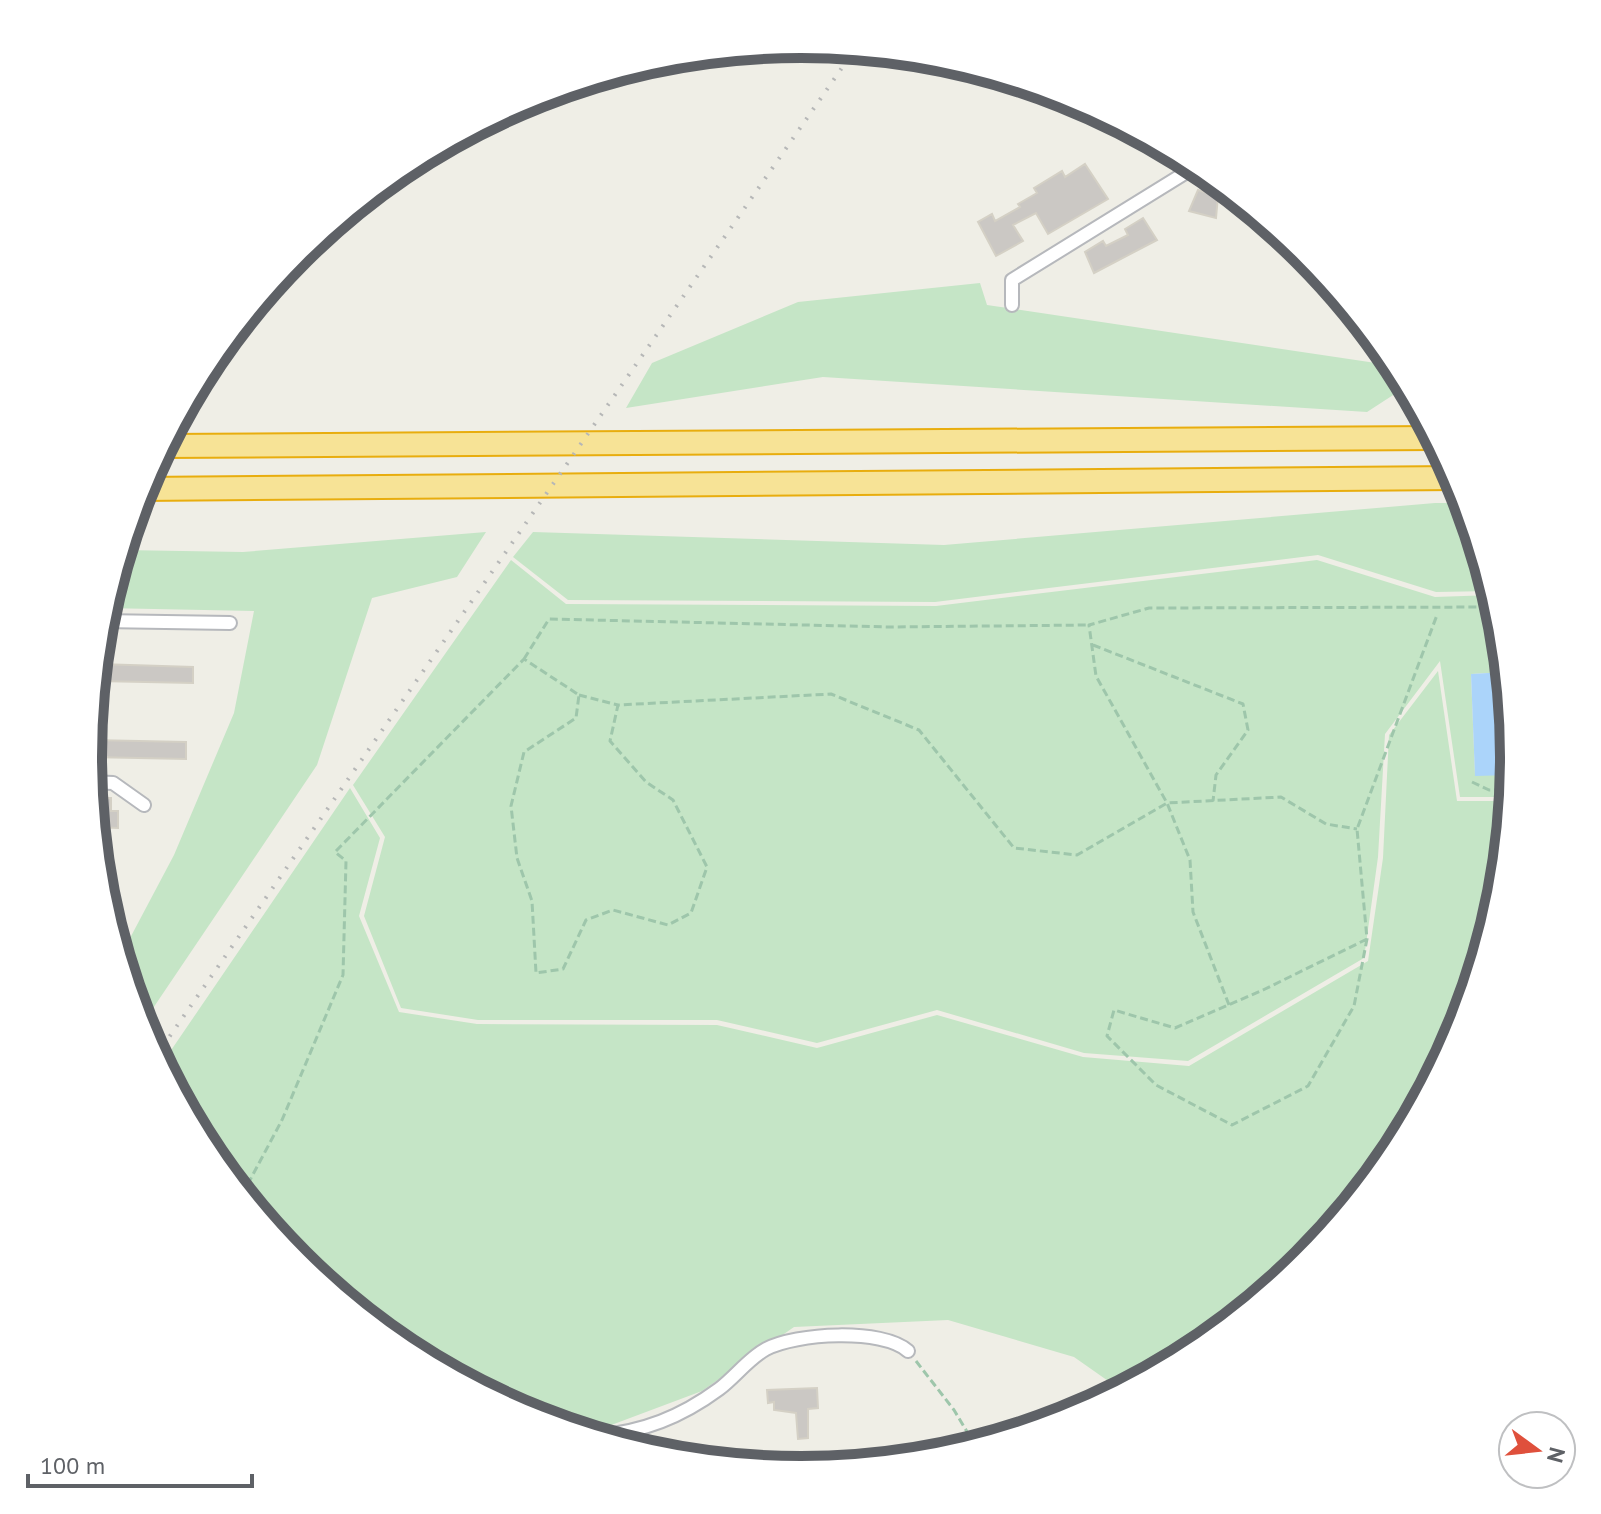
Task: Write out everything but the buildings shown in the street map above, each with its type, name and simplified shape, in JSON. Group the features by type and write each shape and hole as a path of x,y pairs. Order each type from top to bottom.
{"highway":[{"path":"175,446 1422,438"},
{"path":"156,489 1441,478"}],"street":[{"path":"1012,305 1012,280 1185,173"},
{"path":"115,621 230,623"},
{"path":"103,783 113,783 144,805"},
{"path":"625,1433 661,1423 720,1388 767,1348 844,1336 888,1340 908,1351"}],"path":[{"path":"247,1185 282,1120 343,975 346,861 335,852 524,659 549,619 891,627 1089,625 1149,608 1483,607"},
{"path":"1367,939 1175,1028 1114,1010 1107,1036 1156,1085 1232,1125 1308,1086 1354,1006 1367,939 1357,829 1437,615"},
{"path":"1089,625 1096,676 1167,803 1190,860 1193,912 1229,1005"},
{"path":"1092,645 1243,704 1248,730 1216,775 1213,801"},
{"path":"524,659 579,695 618,705 831,694 919,730 1014,848 1077,855 1167,803 1281,797 1326,824 1357,829"},
{"path":"579,695 576,718 524,752 511,806 517,858 532,901 536,973 563,969 586,920 613,910 668,925 691,913 707,867 673,800 646,782 610,741 618,705"},
{"path":"1472,782 1489,790 1499,790"},
{"path":"908,1351 954,1410 969,1435"}],"green space":[{"path":"980,283 987,305 1378,363 1397,393 1367,412 823,377 626,408 652,363 798,302"},
{"path":"1451,503 1479,591 1436,592 1318,555 935,602 568,600 513,557 533,532 944,545"},
{"path":"486,532 457,577 372,598 317,765 150,1012 127,944 174,855 234,713 254,611 118,608 133,550 243,552"},
{"path":"511,560 566,604 936,606 1317,560 1435,597 1480,595 1494,666 1495,673 1471,674 1475,775 1499,775 1498,797 1460,797 1440,661 1385,734 1378,857 1364,958 1188,1061 1084,1053 937,1010 817,1043 717,1020 478,1020 401,1008 364,916 385,837 353,785"},
{"path":"1438,671 1457,801 1498,801 1494,848 1476,938 1446,1024 1406,1107 1355,1183 1326,1218 1261,1283 1226,1312 1189,1338 1111,1383 1074,1357 948,1320 794,1327 702,1391 605,1427 576,1419 491,1384 451,1362 375,1312 340,1283 306,1251 246,1183 195,1106 169,1054 350,788 380,838 359,916 399,1012 477,1024 717,1025 817,1048 937,1015 1083,1057 1189,1066 1368,961 1383,858 1389,735"}],"water":[{"path":"1495,673 1499,775 1475,776 1471,674"}],"railway":[{"path":"164,1044 848,59"}]}
